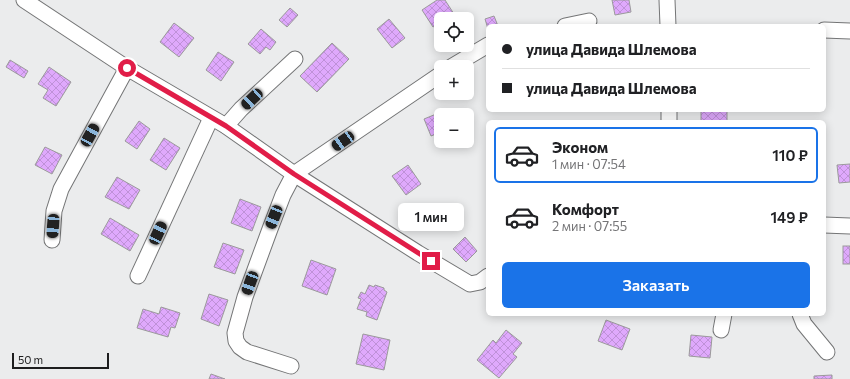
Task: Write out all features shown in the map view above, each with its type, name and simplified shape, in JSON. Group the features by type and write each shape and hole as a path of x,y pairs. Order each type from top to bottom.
{"street":[{"path":"24,0 127,68 226,126 294,174 418,253 470,284 480,282 486,278"},
{"path":"667,0 668,24"},
{"path":"575,24 589,21"},
{"path":"826,30 850,31"},
{"path":"463,60 486,46"},
{"path":"226,126 241,109 295,59"},
{"path":"52,240 54,211 61,189 127,68"},
{"path":"292,366 247,352 240,347 236,341 235,333 245,297 283,195 294,174 434,79"},
{"path":"138,276 211,118"},
{"path":"826,225 850,226"},
{"path":"721,330 724,316"},
{"path":"801,316 804,324 827,352"}],"building":[{"path":"437,0 445,0 453,12 434,12 433,27 422,10"},
{"path":"612,0 629,0 631,12 615,15"},
{"path":"290,8 298,15 287,27 279,20"},
{"path":"494,16 497,24 486,24 485,19"},
{"path":"389,19 405,38 392,48 377,29"},
{"path":"174,23 194,38 179,57 160,42"},
{"path":"261,29 276,42 270,50 266,47 260,54 248,44"},
{"path":"332,43 349,59 317,92 300,76"},
{"path":"218,52 234,62 221,81 206,70"},
{"path":"10,60 28,71 24,78 6,67"},
{"path":"49,67 71,82 56,106 43,98 48,90 38,84"},
{"path":"701,112 727,112 727,120 701,120"},
{"path":"434,115 434,135 431,136 424,119"},
{"path":"139,121 150,129 137,149 125,141"},
{"path":"164,138 180,148 166,170 150,160"},
{"path":"45,147 62,155 52,174 35,165"},
{"path":"850,164 850,182 839,183 837,165"},
{"path":"408,165 421,184 406,195 392,176"},
{"path":"117,177 140,190 129,209 105,197"},
{"path":"240,199 261,207 252,231 231,223"},
{"path":"110,218 139,235 130,251 101,234"},
{"path":"465,237 477,251 466,262 453,249"},
{"path":"223,243 244,250 235,274 214,267"},
{"path":"843,246 850,246 850,264 843,264"},
{"path":"311,260 336,269 327,295 302,286"},
{"path":"369,285 384,288 387,292 377,320 366,316 367,312 357,309 361,299 358,298 361,292 365,294"},
{"path":"209,294 228,300 219,326 201,319"},
{"path":"161,307 180,313 175,328 171,327 168,337 137,328 143,309 159,314"},
{"path":"606,320 630,329 622,350 598,341"},
{"path":"506,330 522,343 513,354 517,357 499,378 477,360 493,340 496,343"},
{"path":"363,334 390,340 384,370 356,364"},
{"path":"691,335 712,337 710,358 689,356"},
{"path":"211,374 225,379 209,379"},
{"path":"832,375 832,379 814,379 814,376"}],"route":[{"path":"127,68 226,126 294,174 431,261"}]}
